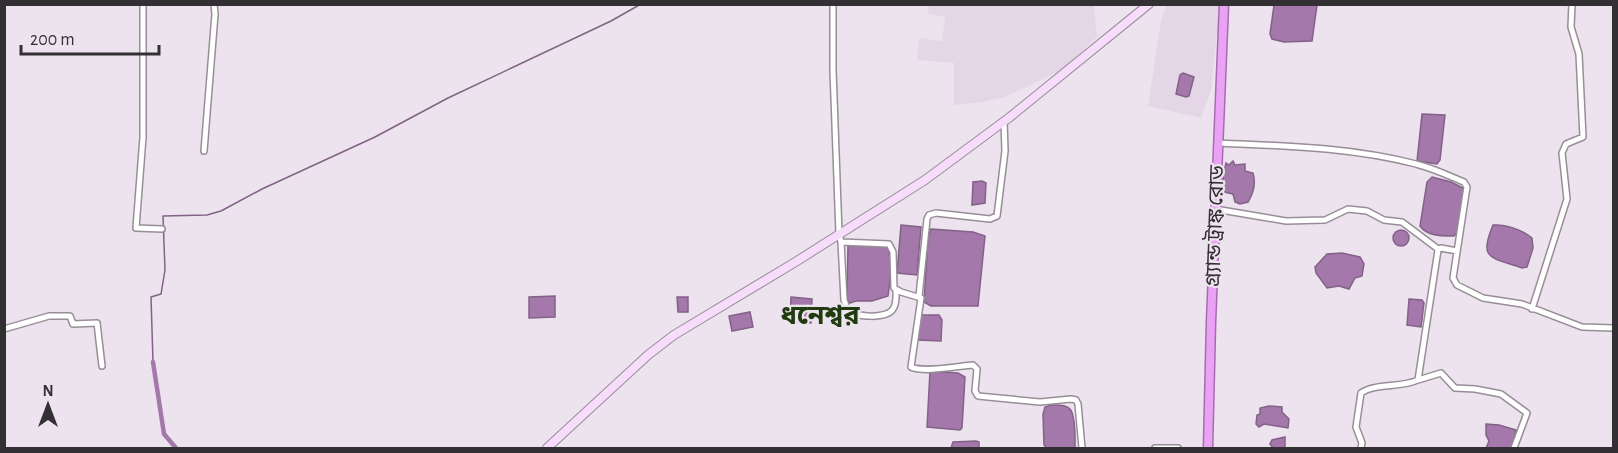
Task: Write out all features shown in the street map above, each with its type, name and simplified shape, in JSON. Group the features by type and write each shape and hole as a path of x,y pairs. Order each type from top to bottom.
{"highway":[{"name":"গ্র্যান্ড ট্রাঙ্ক রোড","path":"1208,448 1224,4"}],"main road":[{"path":"547,448 640,362 674,335 840,238 925,180 1004,121 1149,4"}],"street":[{"path":"143,4 143,137 136,228 162,229"},
{"path":"204,151 216,14 214,4"},
{"path":"833,4 833,70 840,238 844,300 847,309 853,314 887,315 893,310 896,290 893,252 889,244 840,238"},
{"path":"1532,309 1567,199 1562,153 1566,144 1583,137 1579,54 1571,27 1572,4"},
{"path":"1004,121 1005,151 997,216 990,219 936,213 929,215 927,219 911,367 923,369 973,365 977,369 975,391 978,396 1040,402 1076,400 1082,448"},
{"path":"1218,143 1304,147 1365,154 1418,164 1464,182 1467,187 1453,281 1457,285 1483,298 1520,304 1582,327 1614,328"},
{"path":"1215,209 1286,221 1325,220 1348,209 1367,211 1384,220 1402,222 1438,249 1457,251"},
{"path":"1418,380 1438,249"},
{"path":"896,290 919,296"},
{"path":"4,329 49,316 70,316 73,324 97,323 102,366"},
{"path":"1361,448 1362,443 1356,427 1361,393 1371,388 1410,384 1441,373 1455,388 1501,394 1527,413 1514,448"},
{"path":"1155,448 1178,448"}],"shaded area":[{"path":"929,5 1094,5 1097,37 1062,70 1005,97 954,105 954,63 917,60 919,38 942,41 945,17 928,14"},
{"path":"1167,5 1220,5 1211,90 1201,118 1148,106 1161,20"},
{"path":"1274,5 1317,5 1312,41 1284,42 1272,39 1270,34"},
{"path":"1183,73 1194,77 1189,96 1186,97 1176,94 1180,75"},
{"path":"1422,114 1445,115 1440,160 1437,164 1417,161"},
{"path":"1233,161 1235,165 1245,164 1245,171 1253,173 1254,188 1248,202 1240,204 1235,202 1233,194 1223,192 1226,163 1229,165"},
{"path":"1432,177 1463,188 1457,233 1454,236 1431,234 1420,226 1427,182"},
{"path":"973,182 986,183 985,203 972,205"},
{"path":"901,225 921,227 917,275 897,273"},
{"path":"1493,225 1514,228 1532,238 1533,248 1527,267 1522,268 1502,262 1490,255 1487,245"},
{"path":"931,229 973,232 985,236 978,306 931,306 924,302 928,239"},
{"path":"1398,230 1404,230 1409,238 1407,244 1398,246 1393,241 1393,235"},
{"path":"848,244 886,245 891,263 888,296 872,301 850,303 847,299"},
{"path":"1342,253 1360,257 1364,264 1362,276 1355,278 1349,289 1339,286 1327,288 1316,273 1315,267 1327,254"},
{"path":"555,296 555,317 529,318 529,297"},
{"path":"677,297 688,297 688,312 678,312"},
{"path":"791,297 812,299 811,323 790,322"},
{"path":"1409,299 1422,300 1424,303 1421,327 1407,325"},
{"path":"750,312 753,327 732,331 729,316"},
{"path":"920,315 939,315 942,320 941,341 917,340"},
{"path":"930,371 958,373 965,377 962,428 960,430 927,427"},
{"path":"1066,406 1072,412 1075,448 1047,448 1044,445 1043,414 1045,407"},
{"path":"1282,407 1282,412 1289,419 1288,428 1264,424 1259,427 1256,424 1260,408"},
{"path":"1486,424 1516,430 1512,448 1486,448 1489,441 1486,435"},
{"path":"1285,437 1285,448 1273,448 1270,444 1272,440"},
{"path":"953,442 979,442 979,448 951,448"}],"waterway":[{"path":"153,362 151,297 161,294 165,270 163,216 207,215 221,211 262,189 375,137 448,98 611,21 641,4"},
{"path":"153,362 164,434 176,448"}],"district":[{"name":"ধনেশ্বর","path":"820,315"}]}
